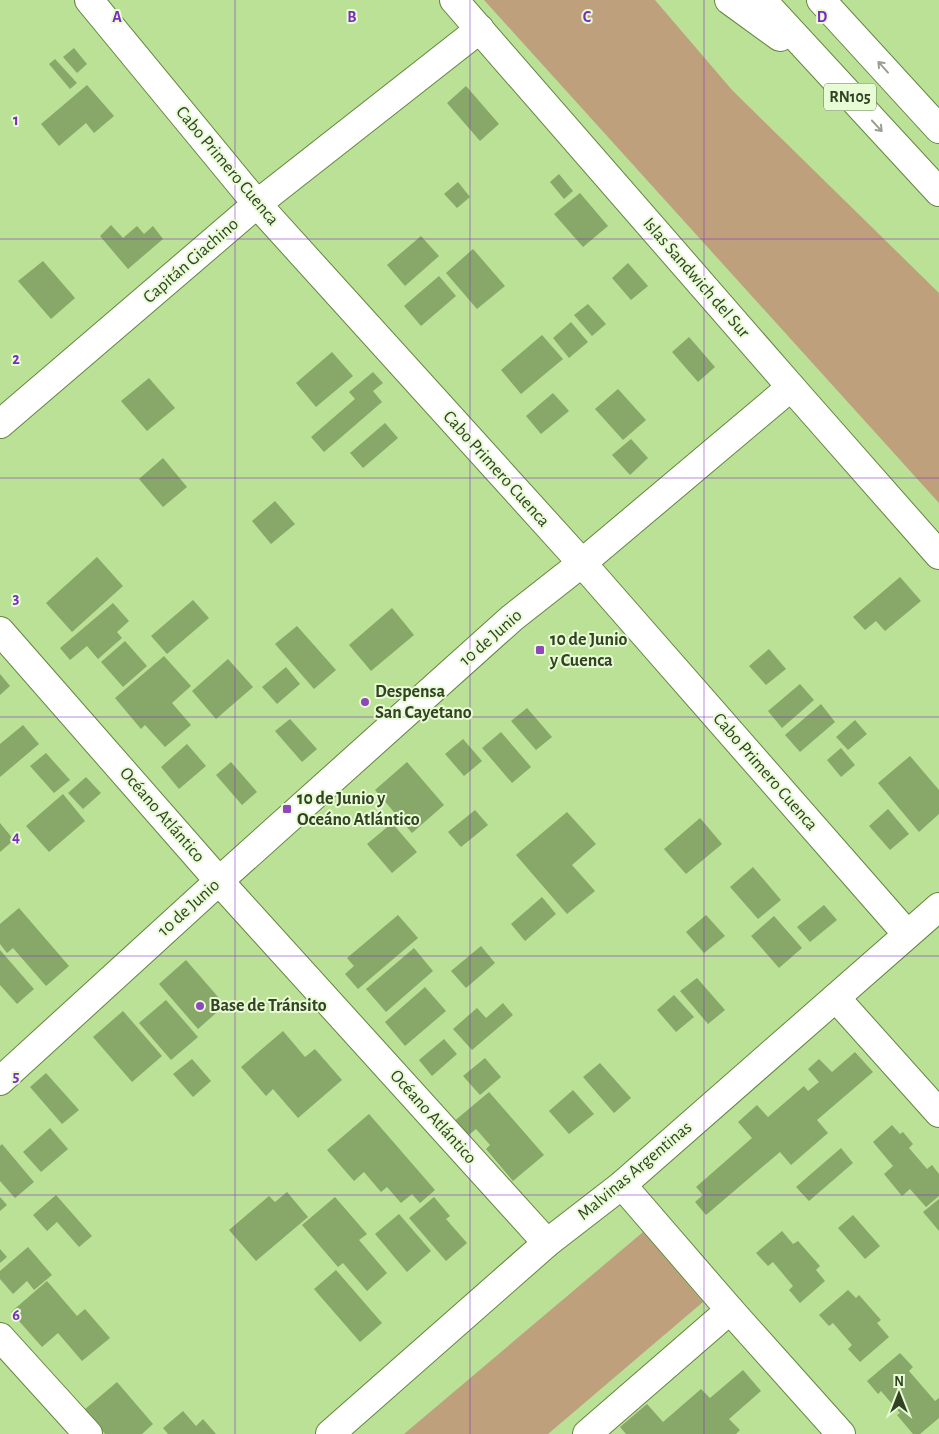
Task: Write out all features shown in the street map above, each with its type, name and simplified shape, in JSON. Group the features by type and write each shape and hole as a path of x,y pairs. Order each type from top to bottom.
{"main road":[{"name":"Cabo Primero Cuenca","path":"89,0 257,204 582,563 907,934"},
{"name":"Islas Sandwich del Sur","path":"454,0 939,555"},
{"path":"729,0 824,69"},
{"name":"RN105","path":"762,0 939,192"},
{"name":"RN105","path":"821,0 939,129"},
{"name":"Capitán Giachino","path":"0,424 257,204 480,30"},
{"name":"10 de Junio","path":"0,1081 512,618 582,563 791,387"},
{"name":"Océano Atlántico","path":"0,631 219,881 547,1243"},
{"name":"Malvinas Argentinas","path":"330,1434 547,1243 622,1185 939,907"},
{"path":"836,998 939,1113"},
{"path":"622,1185 841,1434"},
{"path":"586,1434 730,1310"},
{"path":"0,1337 88,1434"}],"shaded area":[{"path":"484,0 655,0 732,90 939,293 939,503"},
{"path":"643,1232 703,1302 548,1434 404,1434"}],"building":[{"path":"74,48 87,64 77,73 63,57"},
{"path":"55,59 77,83 70,89 49,64"},
{"path":"87,85 114,116 94,133 86,123 59,146 41,124"},
{"path":"466,86 499,124 480,141 447,103"},
{"path":"559,174 573,191 564,199 550,182"},
{"path":"458,182 470,197 457,208 444,194"},
{"path":"580,193 608,226 583,247 554,214"},
{"path":"111,225 123,238 137,226 144,234 153,226 163,239 128,269 100,236"},
{"path":"421,236 439,256 405,286 387,265"},
{"path":"473,249 505,286 477,309 446,273"},
{"path":"43,261 75,298 51,319 18,281"},
{"path":"628,263 648,286 631,300 612,278"},
{"path":"439,276 456,296 421,326 404,306"},
{"path":"588,304 606,324 592,336 574,315"},
{"path":"571,322 588,342 569,358 553,338"},
{"path":"542,335 563,359 521,394 501,370"},
{"path":"689,337 715,367 698,382 672,352"},
{"path":"332,352 353,376 316,407 296,383"},
{"path":"373,372 383,383 373,391 382,402 324,452 311,437 355,399 349,392"},
{"path":"149,378 175,408 147,431 121,401"},
{"path":"618,389 646,420 623,440 595,409"},
{"path":"553,393 569,411 541,434 526,416"},
{"path":"385,423 398,438 363,468 350,453"},
{"path":"631,439 648,458 630,475 612,455"},
{"path":"163,458 187,487 163,507 139,479"},
{"path":"275,501 295,524 271,544 252,521"},
{"path":"97,557 123,586 72,632 46,603"},
{"path":"900,577 921,601 885,631 876,621 865,630 853,617"},
{"path":"193,600 209,618 167,654 151,636"},
{"path":"113,603 129,621 117,632 122,638 98,659 87,646 70,660 60,648"},
{"path":"392,608 414,635 371,671 349,645"},
{"path":"297,626 336,670 314,689 275,644"},
{"path":"125,641 147,666 123,687 101,662"},
{"path":"769,649 786,669 766,685 749,666"},
{"path":"164,656 191,686 172,703 191,725 165,747 145,725 141,729 115,698"},
{"path":"228,659 253,687 216,719 192,691"},
{"path":"286,667 300,684 277,704 262,687"},
{"path":"0,674 10,686 0,695"},
{"path":"800,684 814,700 782,728 768,711"},
{"path":"821,704 835,722 800,752 785,735"},
{"path":"527,708 552,737 536,750 511,721"},
{"path":"290,719 317,749 302,762 275,731"},
{"path":"855,720 867,734 848,750 836,737"},
{"path":"23,725 39,744 0,777 0,744"},
{"path":"501,732 531,767 512,783 482,748"},
{"path":"463,739 482,761 464,776 445,754"},
{"path":"187,744 206,766 179,789 161,767"},
{"path":"841,748 855,765 841,777 827,760"},
{"path":"46,753 70,780 54,793 30,766"},
{"path":"910,756 939,790 939,814 919,832 878,783"},
{"path":"231,762 257,792 242,805 216,775"},
{"path":"407,762 444,805 412,833 375,790"},
{"path":"86,777 101,793 83,809 68,793"},
{"path":"63,794 85,821 49,852 26,826"},
{"path":"888,809 909,834 890,850 869,826"},
{"path":"475,810 488,825 461,847 448,832"},
{"path":"567,812 596,844 572,865 595,891 567,914 516,855"},
{"path":"700,818 722,844 686,874 664,849"},
{"path":"0,823 14,840 0,852"},
{"path":"392,823 417,852 392,873 367,844"},
{"path":"753,867 781,900 758,919 730,887"},
{"path":"542,897 556,914 525,941 511,924"},
{"path":"824,905 837,920 810,942 797,927"},
{"path":"19,908 69,966 46,986 13,948 7,953 0,944 0,924"},
{"path":"398,915 418,938 358,989 345,974 354,966 347,958"},
{"path":"706,915 725,936 704,953 686,932"},
{"path":"774,916 802,948 779,968 751,936"},
{"path":"481,946 495,963 466,988 451,971"},
{"path":"414,948 433,971 386,1012 366,989"},
{"path":"0,950 34,989 17,1004 0,985"},
{"path":"186,960 225,1005 198,1029 159,984"},
{"path":"697,978 725,1010 708,1024 680,991"},
{"path":"425,987 446,1011 405,1046 385,1022"},
{"path":"674,995 694,1017 676,1032 657,1010"},
{"path":"166,1000 198,1037 171,1060 139,1023"},
{"path":"503,1003 513,1015 472,1050 453,1029 477,1008 486,1018"},
{"path":"123,1011 162,1056 132,1082 93,1037"},
{"path":"283,1031 305,1057 315,1049 342,1080 298,1118 273,1089 266,1096 241,1067"},
{"path":"444,1039 457,1054 432,1076 419,1060"},
{"path":"855,1052 873,1072 817,1120 828,1133 791,1165 780,1152 706,1215 695,1202 703,1195 696,1187 752,1138 738,1122 757,1105 768,1117 804,1086 808,1091 819,1082 808,1069 819,1059 832,1072"},
{"path":"485,1058 501,1077 480,1095 463,1076"},
{"path":"192,1059 211,1081 193,1097 173,1074"},
{"path":"600,1063 631,1098 614,1113 583,1077"},
{"path":"46,1073 79,1110 62,1124 30,1087"},
{"path":"573,1090 594,1114 569,1134 549,1111"},
{"path":"489,1092 544,1155 513,1181 486,1149 490,1145 476,1129 465,1138 452,1123"},
{"path":"369,1114 435,1190 420,1203 412,1194 401,1203 387,1187 381,1192 364,1172 354,1181 327,1150"},
{"path":"892,1125 900,1134 903,1132 913,1144 909,1148 927,1169 932,1165 939,1174 939,1196 926,1207 910,1189 902,1196 884,1174 893,1166 873,1142"},
{"path":"50,1128 68,1149 41,1172 23,1152"},
{"path":"2,1144 34,1182 15,1198 0,1181 0,1146"},
{"path":"841,1148 853,1163 809,1201 796,1187"},
{"path":"287,1192 308,1217 256,1261 229,1230 269,1196 275,1202"},
{"path":"56,1195 92,1236 79,1247 57,1222 47,1231 33,1215"},
{"path":"0,1197 7,1205 0,1211"},
{"path":"335,1197 367,1234 359,1240 387,1273 367,1291 343,1263 338,1267 302,1225"},
{"path":"434,1197 450,1216 446,1219 467,1243 446,1261 409,1218"},
{"path":"939,1199 939,1231 923,1212"},
{"path":"399,1214 431,1251 407,1272 375,1234"},
{"path":"853,1215 880,1246 865,1259 838,1228"},
{"path":"782,1231 793,1244 798,1241 820,1266 816,1270 825,1281 800,1303 789,1290 793,1286 773,1262 768,1266 756,1253"},
{"path":"28,1247 52,1275 34,1290 27,1281 13,1294 0,1279 0,1271"},
{"path":"0,1249 7,1257 0,1263"},
{"path":"336,1270 382,1323 360,1342 314,1289"},
{"path":"47,1281 77,1316 85,1309 110,1338 82,1361 58,1333 42,1347 11,1312"},
{"path":"848,1290 856,1298 859,1295 881,1320 877,1323 889,1337 860,1362 848,1349 852,1345 833,1323 829,1326 819,1315"},
{"path":"900,1353 913,1367 909,1371 935,1401 939,1398 939,1418 920,1434 913,1434 897,1415 900,1413 881,1391 878,1394 867,1381"},
{"path":"743,1370 761,1391 729,1419 740,1430 736,1434 626,1434 620,1427 647,1404 663,1422 701,1389 710,1398"},
{"path":"117,1382 153,1424 142,1434 105,1434 99,1427 77,1416"},
{"path":"183,1411 196,1426 203,1419 216,1434 168,1434 163,1428"}],"place":[{"name":"10 de Junio y Cuenca","path":"540,650"},
{"name":"Despensa San Cayetano","path":"365,702"},
{"name":"10 de Junio y Oceáno Atlántico","path":"287,809"},
{"name":"Base de Tránsito","path":"200,1006"}]}
